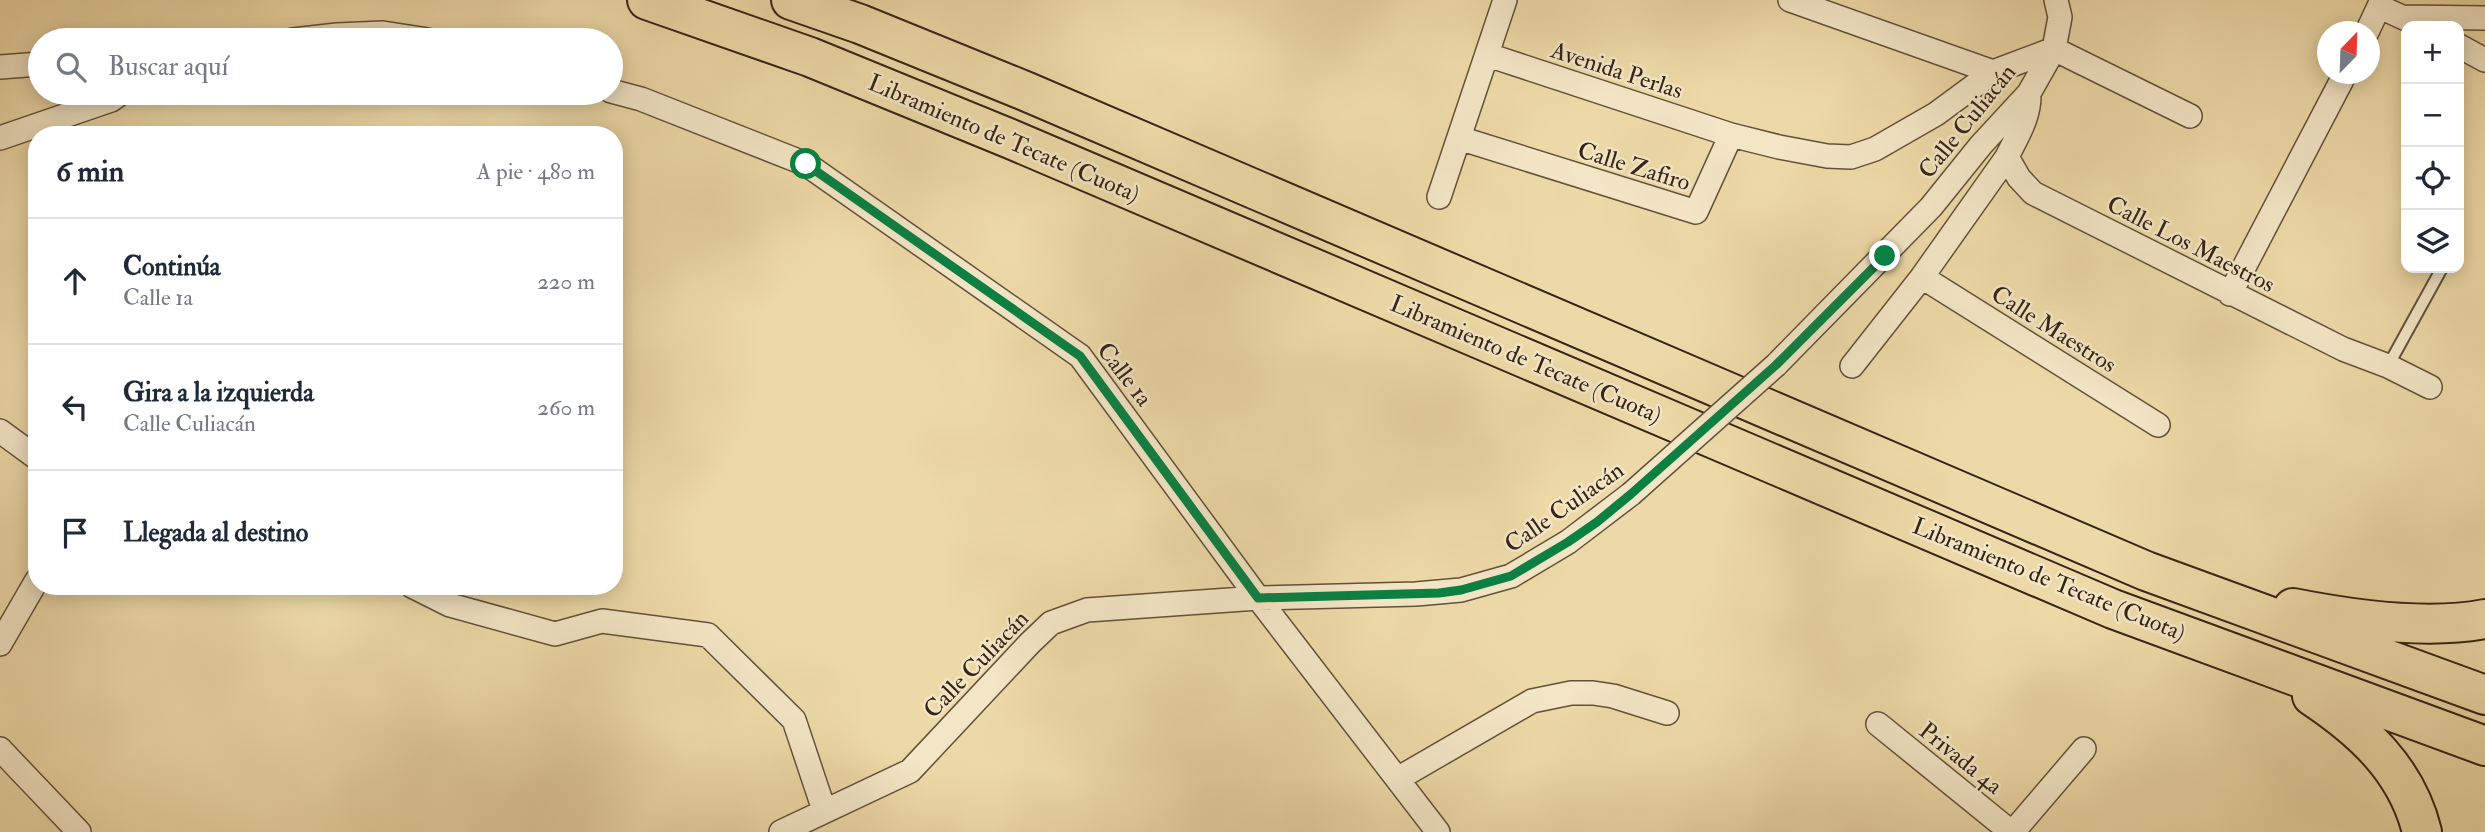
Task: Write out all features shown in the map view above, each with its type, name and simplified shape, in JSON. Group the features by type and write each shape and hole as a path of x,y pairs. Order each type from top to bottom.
{"highway":[{"name":"Libramiento de Tecate (Cuota)","path":"647,0 810,57 988,130 2113,609 2485,746"},
{"name":"Libramiento de Tecate (Cuota)","path":"791,0 860,24 1025,91 2146,571 2485,695"},
{"path":"2146,571 2223,593 2296,609 2374,621 2479,622"},
{"path":"2260,663 2346,719 2374,745 2394,769 2409,794 2422,832"}],"street":[{"path":"1438,197 1505,0"},
{"path":"1790,0 1993,72"},
{"name":"Calle Culiacán","path":"781,832 910,771 1051,623 1087,610 1258,598 1416,594 1461,590 1511,576 1568,542 1631,494 1776,365 1931,207 1981,145 2029,93 2053,49 2060,17 2056,0"},
{"path":"2372,21 2381,4 2412,21 2485,18"},
{"path":"1731,135 1779,148 1851,157 1875,149 1936,114 1993,72 2053,49 2190,116"},
{"path":"2464,49 2485,60"},
{"name":"Avenida Perlas","path":"1488,55 1731,135"},
{"path":"0,67 28,65"},
{"path":"2230,294 2340,84"},
{"path":"1852,366 1922,277 2007,157 2026,118 2029,93"},
{"name":"Calle 1a","path":"623,94 806,164 1080,356 1258,598 1438,832"},
{"path":"35,126 96,105"},
{"path":"0,138 28,128"},
{"name":"Calle Zafiro","path":"1459,138 1696,212 1731,135"},
{"name":"Calle Los Maestros","path":"2007,157 2033,193 2230,294 2343,349 2388,366 2430,387"},
{"name":"Calle Maestros","path":"1922,277 2158,425"},
{"path":"0,431 28,451"},
{"path":"0,644 28,595"},
{"path":"430,595 450,605 555,634 602,621 708,635 794,720 824,810"},
{"path":"1399,778 1532,701 1571,693 1592,693 1623,698 1667,713"},
{"name":"Privada 4a","path":"1878,724 2012,832"},
{"path":"0,749 79,832"},
{"path":"2012,832 2084,749"}],"lane":[{"path":"2388,366 2439,273"}],"route":[{"path":"806,164 1080,356 1258,598 1439,593 1461,590 1511,576 1568,542 1631,494 1776,365 1885,256"}]}
